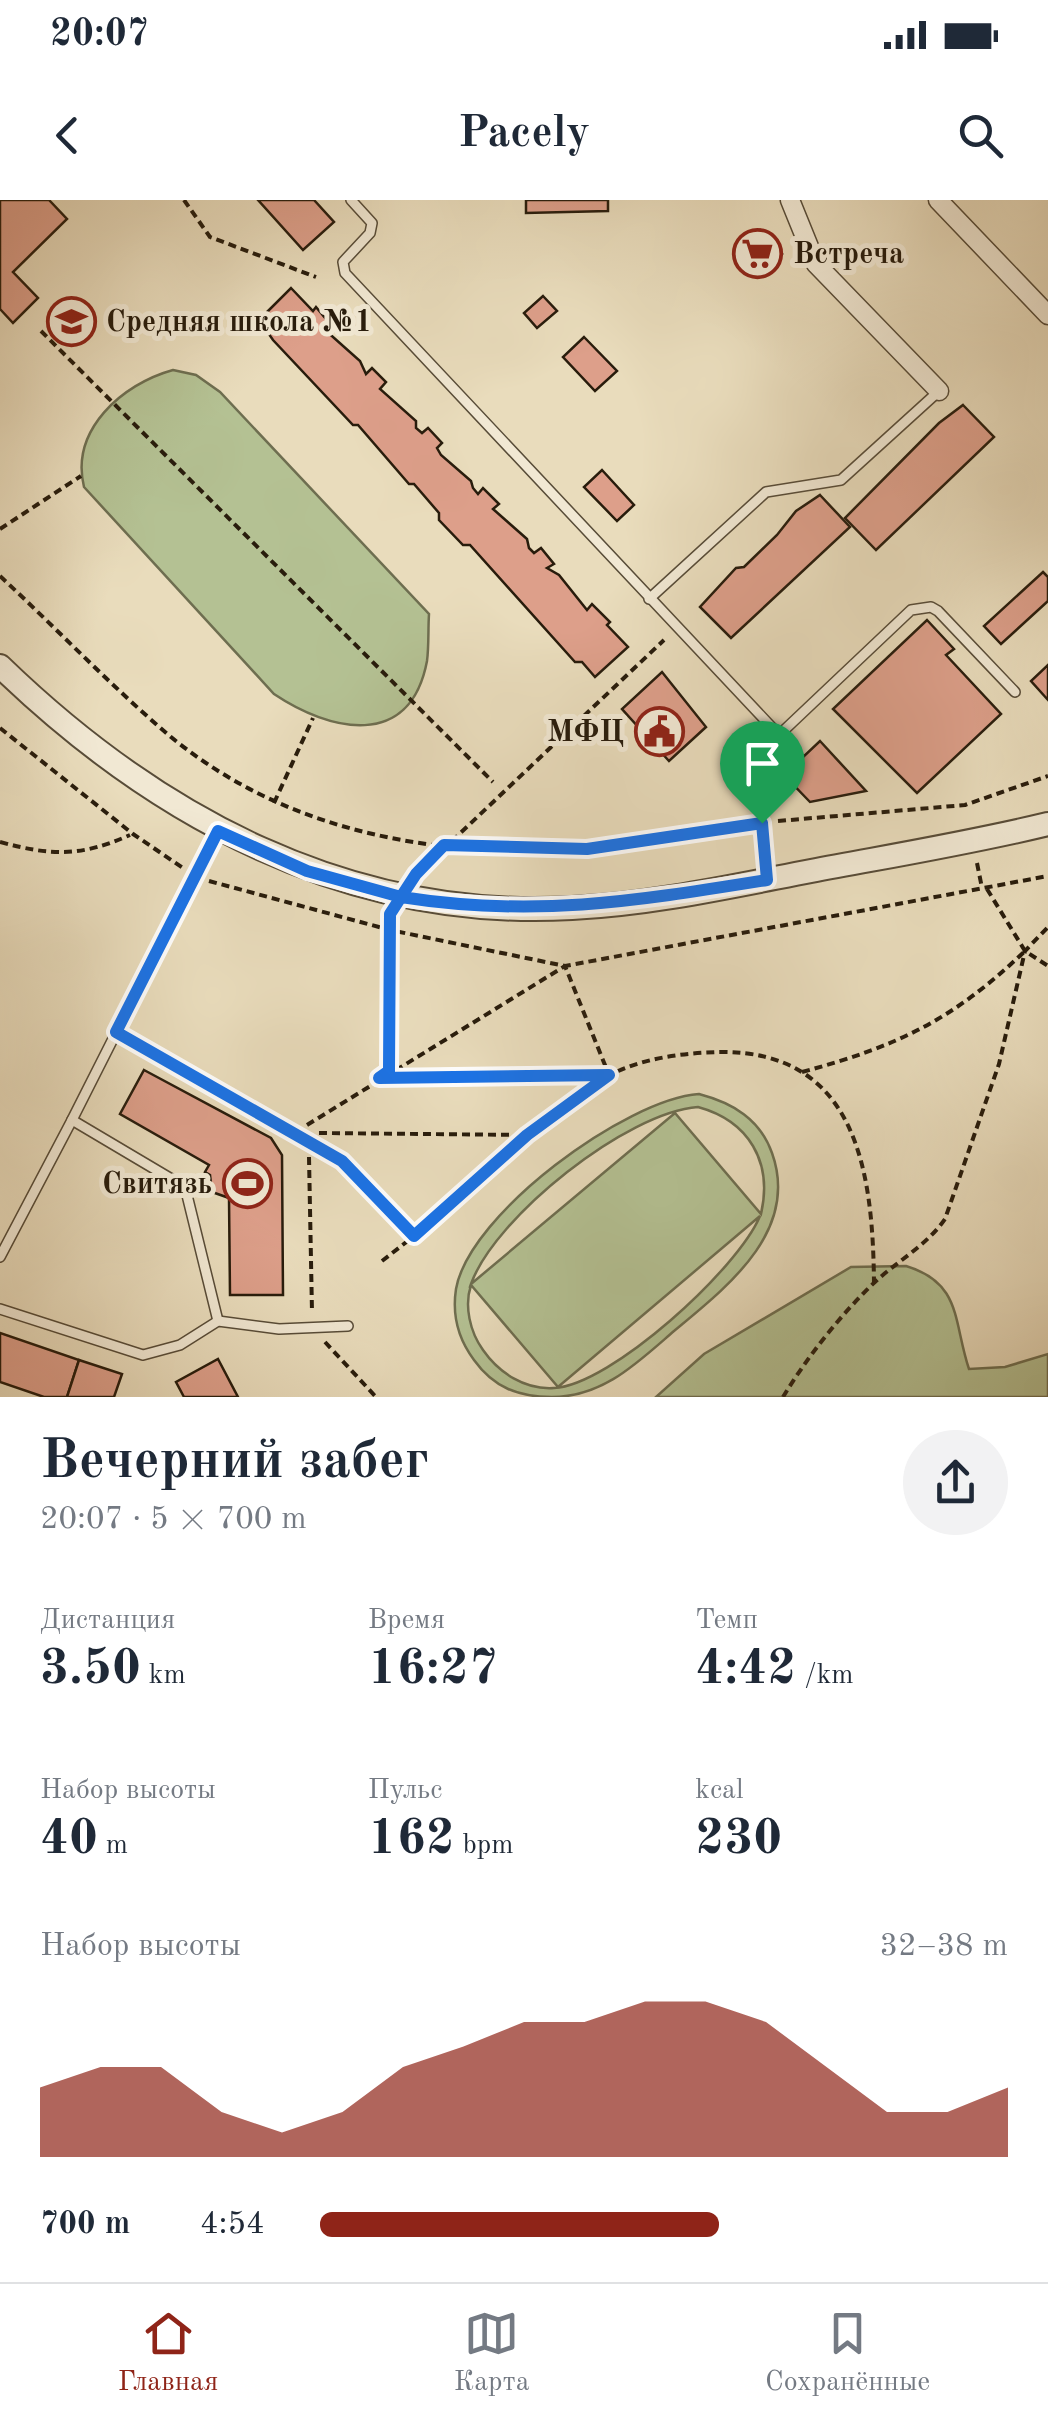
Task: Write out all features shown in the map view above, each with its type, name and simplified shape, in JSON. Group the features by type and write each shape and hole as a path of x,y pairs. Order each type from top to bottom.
{"street":[{"path":"790,200 816,264 939,391"},
{"path":"938,200 1048,315"},
{"path":"0,666 96,749 218,831 307,871 401,897 495,909 575,908 767,880 1048,824"}],"lane":[{"path":"351,200 372,223 370,233 344,262 345,273 780,736"},
{"path":"649,599 766,492 841,480 939,391"},
{"path":"767,880 763,795 780,736 911,610 921,607 938,611 1015,692"},
{"path":"0,1257 218,831"},
{"path":"116,1032 309,1141"},
{"path":"72,1120 184,1187 218,1321"},
{"path":"0,1310 144,1355 180,1346 218,1321 312,1328 348,1326"}],"path":[{"path":"184,200 210,236 316,277"},
{"path":"41,331 493,782"},
{"path":"0,530 81,476"},
{"path":"0,576 173,738 274,804 382,838 444,845 587,849 762,823 964,804 1048,776"},
{"path":"389,1071 390,914 416,874 444,845 664,640"},
{"path":"274,804 312,718"},
{"path":"0,842 52,855 101,848 133,834"},
{"path":"986,888 1025,951 1048,966"},
{"path":"802,1072 904,1041 943,1020 981,994 1048,928"},
{"path":"784,1397 818,1347 874,1284 932,1237 945,1219 999,1064 1025,951"},
{"path":"294,1133 565,966 609,1075"},
{"path":"382,1261 527,1135 609,1075 642,1062 700,1052 772,1056 802,1072 841,1112 856,1138 869,1196 874,1284"},
{"path":"379,1078 609,1075"},
{"path":"294,1133 527,1135"},
{"path":"309,1141 342,1161 414,1236"},
{"path":"309,1141 312,1328 376,1397"}],"green space":[{"path":"173,370 196,375 220,392 429,614 427,661 418,690 404,709 386,721 342,724 296,707 274,694 84,487 85,447 104,412 136,386"},
{"path":"699,1094 744,1114 767,1141 778,1181 776,1208 767,1232 753,1255 716,1296 618,1376 570,1395 518,1393 490,1378 464,1344 455,1308 456,1289 467,1259 519,1196 593,1138 668,1101","holes":["698,1107 716,1113 744,1133 760,1161 764,1195 761,1214 675,1113 471,1284 485,1257 507,1229 567,1172 601,1148 669,1113","760,1216 727,1265 670,1321 607,1367 558,1387","471,1285 558,1387 523,1383 497,1366 483,1350 468,1310"]},
{"path":"906,1266 924,1273 946,1293 969,1369 1005,1367 1048,1354 1048,1397 656,1397 704,1354 851,1267"}],"building":[{"path":"0,200 49,200 67,219 13,272 38,298 13,323 0,309"},
{"path":"258,200 314,200 334,222 303,250"},
{"path":"526,200 608,200 608,211 526,213"},
{"path":"760,230 782,254 762,272 741,247"},
{"path":"291,288 313,311 316,307 330,324 324,329 360,361 366,374 372,368 386,382 380,389 416,421 416,428 422,433 428,428 442,443 437,448 441,455 471,481 478,494 483,488 499,504 493,509 527,539 529,548 534,553 541,548 554,564 547,568 559,575 587,610 592,604 610,622 607,625 628,647 595,677 582,662 575,662 470,545 463,545 439,520 439,513 414,484 409,484 358,425 353,425 273,340 259,320"},
{"path":"543,296 557,311 537,328 524,313"},
{"path":"584,337 617,371 595,391 563,357"},
{"path":"963,405 994,437 876,550 845,518 939,423"},
{"path":"602,470 634,505 617,521 584,487"},
{"path":"820,495 850,527 731,638 700,607 736,568 744,567 777,535 796,511"},
{"path":"1043,572 1048,577 1048,601 1001,644 984,626"},
{"path":"927,620 954,649 946,655 1001,714 917,793 833,709"},
{"path":"1048,665 1048,700 1031,681"},
{"path":"662,672 706,727 669,761 622,709"},
{"path":"820,741 866,791 810,802 784,775"},
{"name":"Свитязь","path":"144,1070 271,1138 282,1155 283,1295 230,1295 229,1198 212,1192 210,1175 205,1172 209,1165 120,1114"},
{"path":"0,1333 79,1360 67,1397 44,1397 0,1382"},
{"path":"218,1359 238,1397 184,1397 176,1382"},
{"path":"79,1360 122,1374 114,1397 67,1397"}],"place":[{"name":"Встреча","path":"758,253"},
{"name":"Средняя школа №1","path":"71,321"},
{"name":"МФЦ","path":"659,731"},
{"name":"Свитязь","path":"247,1183"}],"route":[{"path":"762,823 587,849 444,845 416,874 401,897 307,871 218,831 116,1032 342,1161 414,1236 527,1135 609,1075 379,1078 389,1071 390,914 401,897 495,909 575,908 767,880 762,823"}]}
